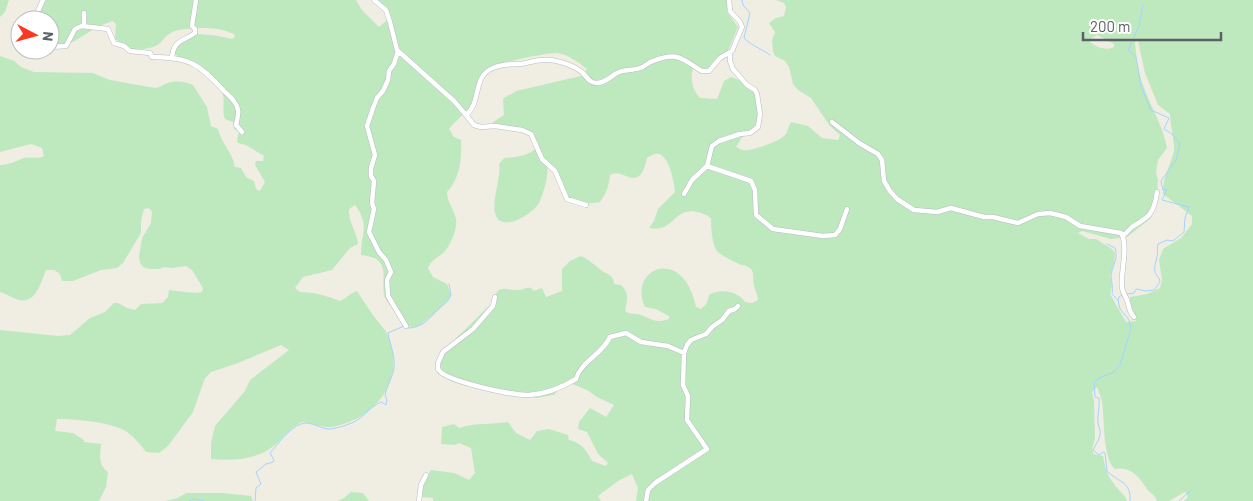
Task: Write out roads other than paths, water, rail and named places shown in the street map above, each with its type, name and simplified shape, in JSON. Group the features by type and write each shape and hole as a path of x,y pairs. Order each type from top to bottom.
{"street":[{"path":"172,57 173,48 177,43 196,33 192,26 196,0"},
{"path":"374,0 386,10 398,51 454,101 474,125 522,130 531,134 542,159 555,170 567,199 586,205"},
{"path":"466,115 476,101 477,88 482,77 494,67 544,60 578,68 587,79 599,83 618,73 640,68 651,61 676,56 683,58 699,70 705,72 711,69 720,58 734,48 742,27 730,11 729,0"},
{"path":"82,26 85,22 84,13"},
{"path":"60,46 66,46 75,29 82,26 108,29 114,43 124,46 130,51 150,53 152,57 172,57 193,63 202,69 236,103 239,111 236,125 242,132"},
{"path":"398,51 383,91 376,98 368,119 367,126 375,155 371,168 374,181 372,203 374,209 369,228 371,236 379,252 386,260 390,272 386,280 388,296 406,326"},
{"path":"684,194 695,176 707,166 712,146 732,136 755,131 760,122 757,94 733,69 730,61 730,52"},
{"path":"832,122 859,143 878,154 882,160 884,181 887,186 896,199 914,210 937,212 951,208 984,217 993,217 1018,223 1038,214 1050,213 1066,217 1080,226 1116,231 1123,236"},
{"path":"707,166 751,181 756,201 756,215 773,229 823,236 835,235 840,229 847,209"},
{"path":"1123,236 1133,227 1149,218 1156,200 1156,192"},
{"path":"1123,236 1122,288 1128,301 1131,315 1134,317"},
{"path":"495,297 492,306 473,329 443,352 438,363 438,369 443,376 465,384 516,395 528,395 561,388 576,379 583,365 607,345 610,338 618,334 626,333 641,342 668,346 684,353"},
{"path":"646,501 648,490 655,483 707,449 687,420 688,396 684,385 684,353 691,340 706,334 729,311 738,306"},
{"path":"419,501 421,485 426,476"}],"waterway":[{"path":"742,0 743,5 750,13 744,38 770,55"},
{"path":"1127,294 1134,293 1136,289 1154,290 1160,282 1155,273 1158,244 1167,240 1173,241 1184,232 1185,218 1189,207 1162,200 1167,190 1163,190 1161,181 1176,160 1180,144 1172,134 1164,129 1169,118 1151,110 1141,86 1136,57 1128,50 1139,26 1143,5"},
{"path":"1107,244 1115,248 1116,252 1111,273 1112,294 1118,300 1120,309 1129,320 1131,329 1120,365 1114,372 1099,378 1094,383 1095,397 1099,398 1098,420 1100,433 1093,450 1099,455 1103,452 1105,453 1107,471 1129,489 1130,501"},
{"path":"408,328 416,327 423,323 446,303 451,295 449,284"},
{"path":"1118,300 1123,294"},
{"path":"255,501 256,488 261,484 256,472 266,464 273,462 274,460 270,453 292,429 305,423 327,429 340,427 358,420 381,402 386,405 387,400 385,396 394,368 393,353 388,333 404,326"},
{"path":"1179,501 1190,491"},
{"path":"189,501 194,499 204,501"}]}
